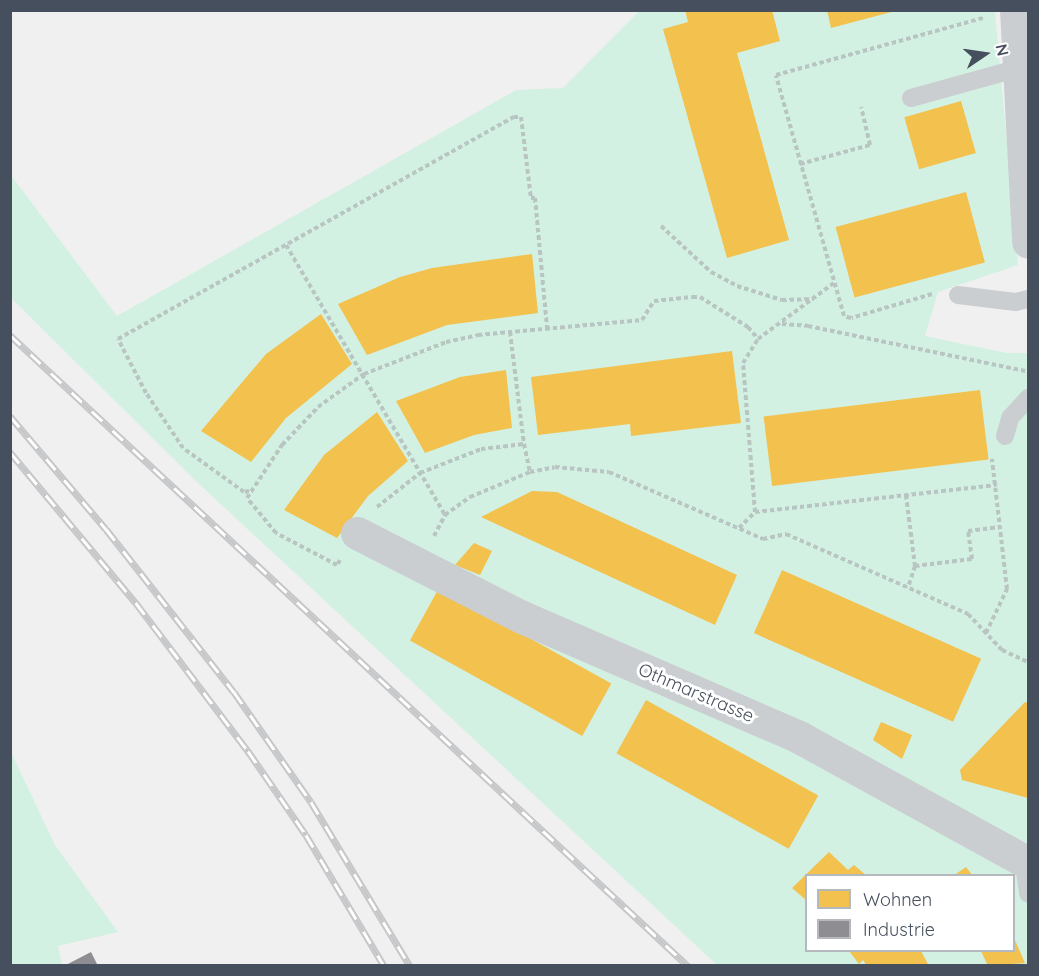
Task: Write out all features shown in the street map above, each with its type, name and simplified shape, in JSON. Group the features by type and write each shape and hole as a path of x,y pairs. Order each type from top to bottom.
{"street":[{"path":"1002,14 1019,68 1029,242"},
{"name":"Othmarstrasse","path":"357,533 522,617 799,737 1027,874"}],"lane":[{"path":"911,98 1019,68"},
{"path":"958,295 1016,302 1029,298"},
{"path":"1005,436 1010,418 1029,398"}],"path":[{"path":"958,295 938,292 851,318 844,316 776,75 1002,14"},
{"path":"800,164 870,145 861,107"},
{"path":"249,491 244,492 183,447 146,393 118,339 514,117 521,117 531,198 535,198 546,328"},
{"path":"661,226 711,272 737,286 782,300 814,299"},
{"path":"286,245 445,515"},
{"path":"755,512 743,363 758,339 782,324 834,283"},
{"path":"524,444 462,454 420,473 375,508 337,565 276,533 248,498 249,491 282,445 318,407 364,374 446,342 510,332 642,320 654,301 700,297 748,327 758,339"},
{"path":"782,324 808,326 1029,372"},
{"path":"510,332 524,444 530,472"},
{"path":"986,633 1008,589 992,454"},
{"path":"420,564 445,515 470,497 530,472 555,467 609,471 763,539 786,534 968,614 1002,650 1029,662"},
{"path":"739,528 755,512 996,485"},
{"path":"906,495 915,566 908,588"},
{"path":"915,566 972,559 968,531 1000,527"}],"green space":[{"path":"639,11 995,11 1018,265 938,292 925,336 1007,353 1028,353 1028,965 717,965 199,484 11,298 10,174 117,316 516,90 563,88"},
{"path":"10,750 55,845 118,932 58,946 62,965 11,965"}],"building: Wohnen":[{"path":"685,10 772,10 780,41 737,53 789,240 727,258 663,29 688,22"},
{"path":"827,10 895,10 895,11 831,28"},
{"path":"961,101 976,153 919,169 904,117"},
{"path":"966,192 985,263 854,297 836,227"},
{"path":"532,254 538,313 447,325 367,355 338,304 400,277 432,268"},
{"path":"321,314 352,364 286,418 251,462 201,431 266,354"},
{"path":"732,351 741,423 631,436 630,424 538,435 531,377"},
{"path":"506,370 512,428 474,435 425,453 396,401 460,377"},
{"path":"980,390 989,459 772,486 764,417"},
{"path":"377,412 408,461 368,496 337,538 284,510 324,455"},
{"path":"532,491 557,492 737,575 715,625 481,517"},
{"path":"474,543 492,551 480,575 455,565"},
{"path":"782,570 981,659 953,722 754,633"},
{"path":"439,588 611,684 582,736 410,640"},
{"path":"646,700 818,796 789,849 616,753"},
{"path":"1025,702 1028,703 1028,798 962,780 960,770"},
{"path":"881,722 912,735 902,759 873,740"},
{"path":"829,852 848,870 854,865 865,874 806,874"},
{"path":"966,867 971,874 956,874"},
{"path":"805,875 805,899 792,888"},
{"path":"1015,940 1025,963 988,966 981,952 1015,952"},
{"path":"850,952 922,952 929,966 867,966 863,960 859,964"}],"building: Industrie":[{"path":"91,952 98,966 64,966"}],"railway":[{"path":"10,335 688,966"},
{"path":"10,416 106,529 234,692 311,802 410,966"},
{"path":"10,452 136,603 248,751 306,835 384,966"}]}
